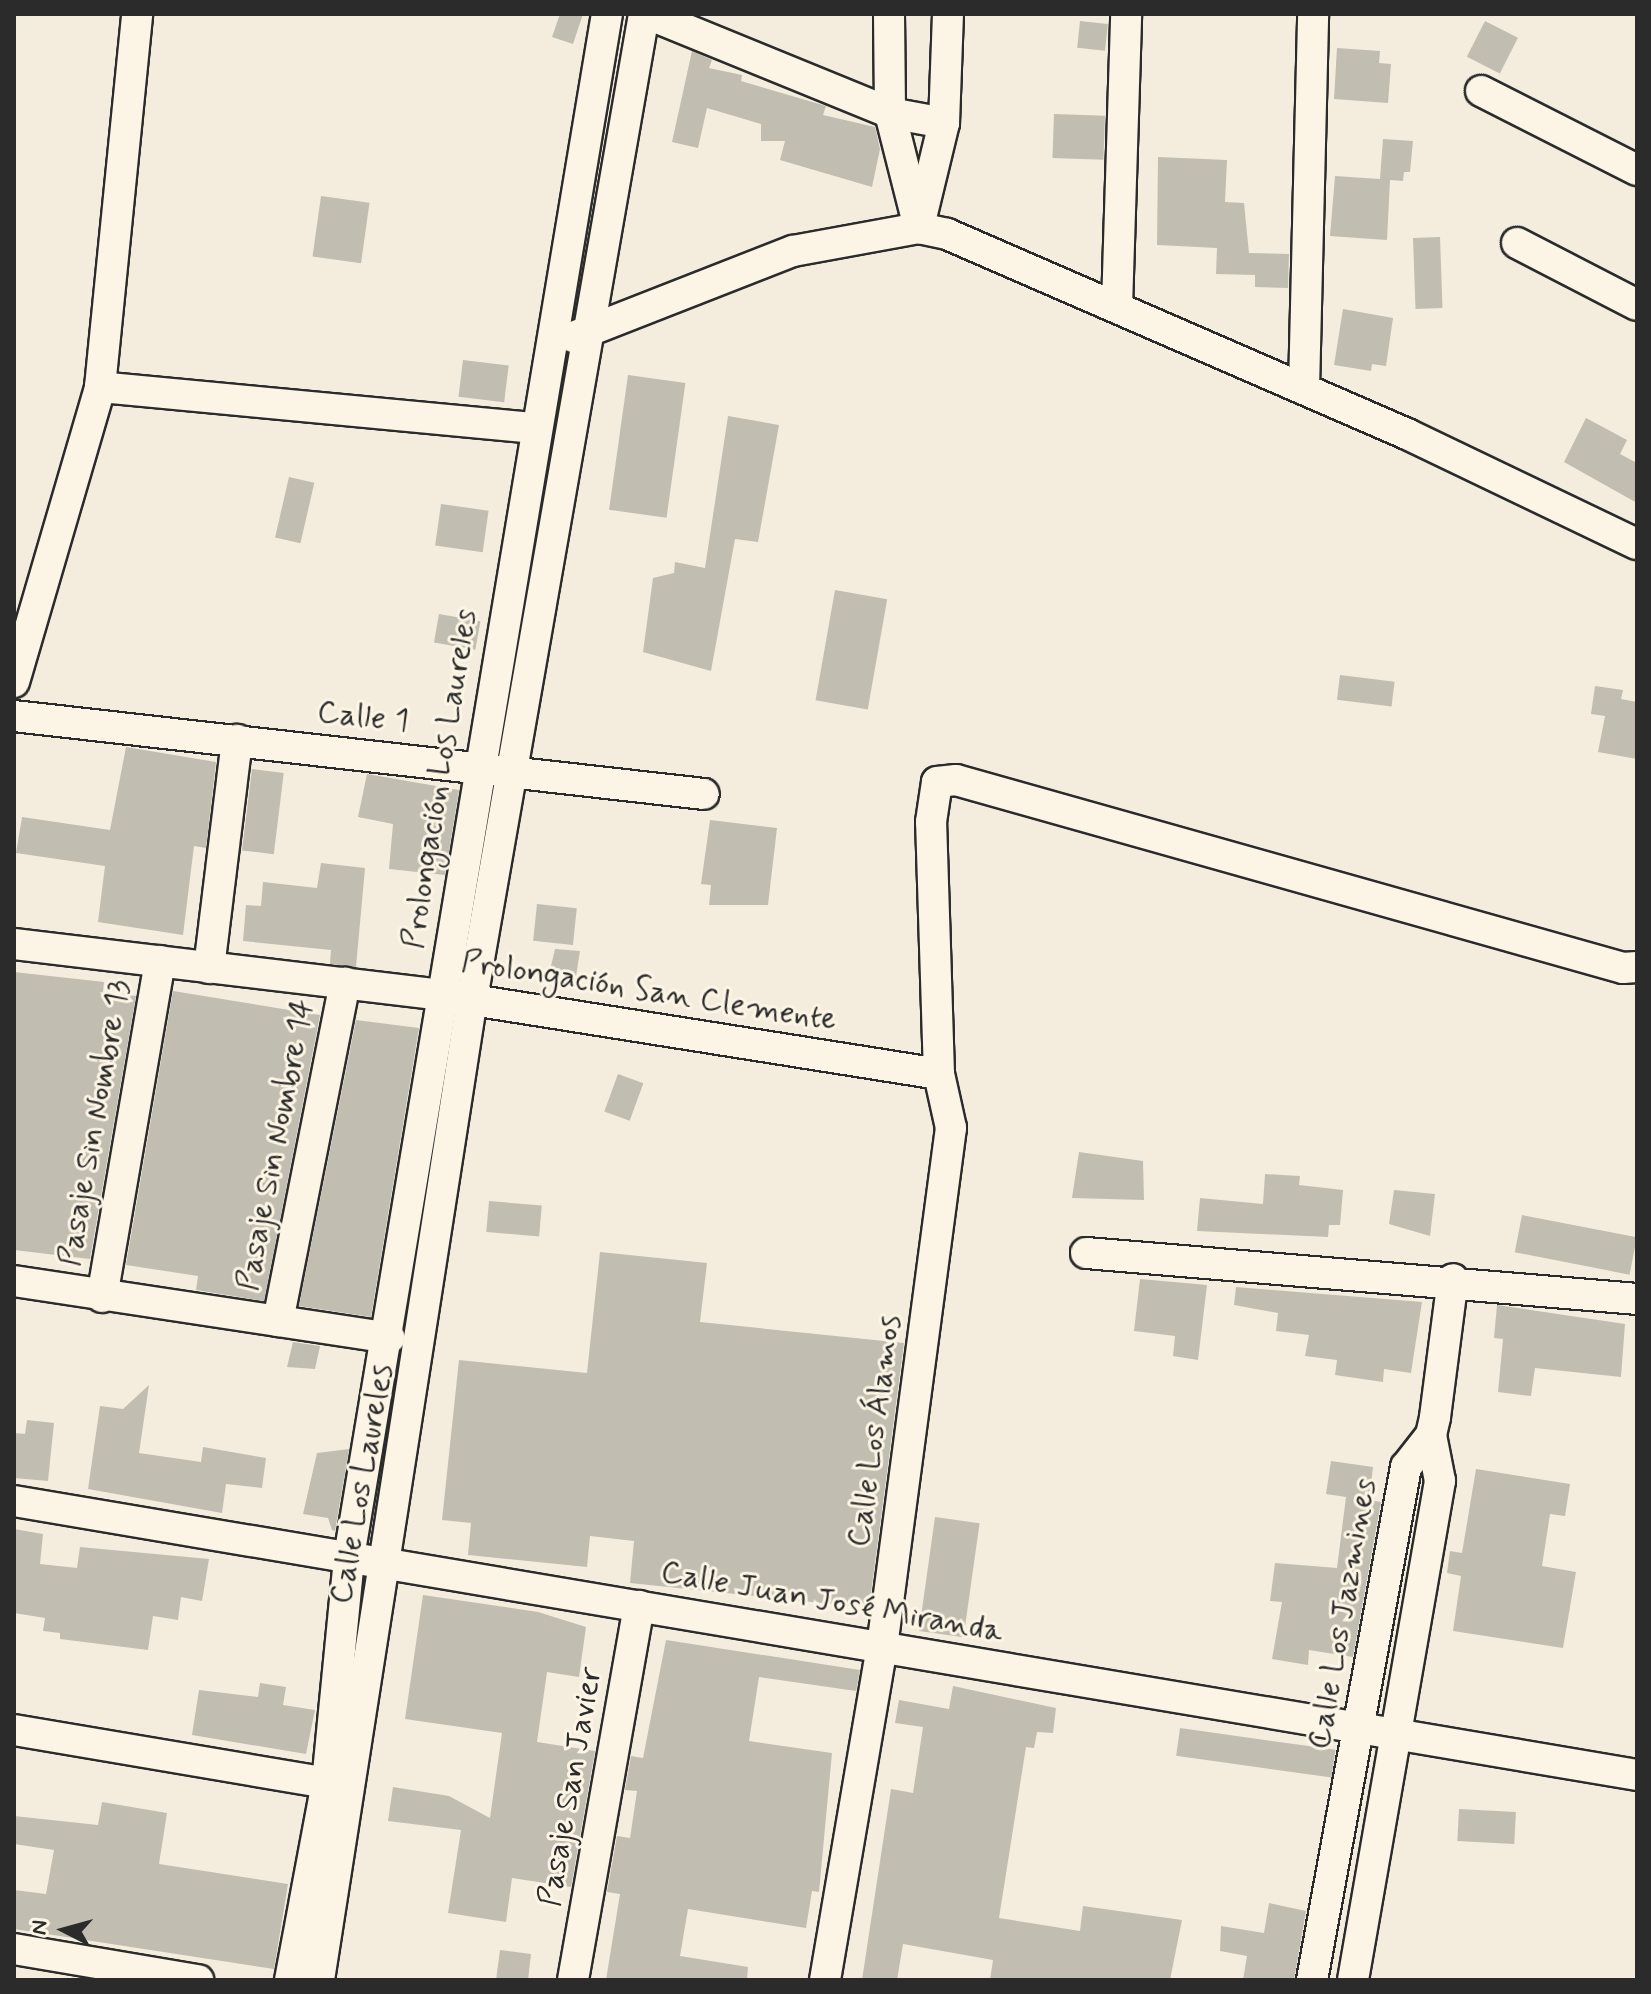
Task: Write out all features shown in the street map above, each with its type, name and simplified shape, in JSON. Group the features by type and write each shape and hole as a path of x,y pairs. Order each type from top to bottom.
{"street":[{"path":"14,682 100,387 137,14"},
{"name":"Prolongación Los Laureles","path":"349,1557 390,1338 478,765 607,14"},
{"path":"646,14 890,113 944,123"},
{"name":"Prolongación Los Laureles","path":"472,999 585,331 646,14"},
{"path":"889,14 890,113 919,228"},
{"path":"919,228 944,123 948,14"},
{"path":"1117,307 1126,14"},
{"path":"1304,389 1313,14"},
{"path":"1481,91 1637,170"},
{"path":"549,347 793,251 919,228 1117,307 1304,389 1637,544"},
{"path":"1517,243 1637,305"},
{"path":"100,387 536,428"},
{"name":"Calle 1","path":"14,716 478,765 704,794"},
{"path":"209,968 237,740"},
{"path":"939,1074 931,822 932,790 944,780 1531,937 1623,968 1637,967"},
{"name":"Prolongación San Clemente","path":"14,944 472,999 939,1074"},
{"name":"Pasaje Sin Nombre 13","path":"102,1297 160,961"},
{"name":"Pasaje Sin Nombre 14","path":"278,1321 345,983"},
{"name":"Calle Los Laureles","path":"319,1980 472,999"},
{"name":"Calle Los Álamos","path":"825,1980 882,1647 951,1128 939,1074"},
{"path":"1086,1253 1453,1279 1637,1299"},
{"path":"1353,1980 1440,1481 1431,1435 1453,1279"},
{"path":"14,1281 102,1297 390,1338"},
{"name":"Calle Los Jazmines","path":"1312,1980 1406,1467 1431,1435"},
{"name":"Calle Juan José Miranda","path":"14,1501 1637,1775"},
{"name":"Calle Los Laureles","path":"290,1980 327,1783 349,1557"},
{"name":"Pasaje San Javier","path":"573,1980 639,1606"},
{"path":"14,1730 327,1783"},
{"path":"14,1949 198,1980"}],"building":[{"path":"560,14 583,14 573,44 552,37"},
{"path":"1080,21 1108,24 1105,51 1077,48"},
{"path":"1485,21 1518,38 1500,73 1467,57"},
{"path":"1337,48 1380,51 1379,63 1391,64 1388,103 1334,99"},
{"path":"692,51 712,60 709,68 742,75 741,81 826,106 823,115 875,127 880,149 872,187 780,160 785,141 761,141 761,124 707,108 698,148 672,142"},
{"path":"1054,114 1105,116 1103,160 1052,158"},
{"path":"1383,139 1413,141 1410,172 1404,172 1403,181 1390,180 1387,240 1330,236 1335,176 1380,179"},
{"path":"1158,157 1227,160 1225,202 1244,203 1249,253 1289,254 1288,288 1255,287 1255,275 1216,274 1217,248 1157,245"},
{"path":"321,196 370,203 361,263 313,256"},
{"path":"1440,237 1442,308 1415,309 1413,238"},
{"path":"1343,309 1393,318 1386,366 1372,364 1371,371 1334,365"},
{"path":"463,360 509,366 504,402 458,397"},
{"path":"628,375 685,383 667,518 609,510"},
{"path":"728,416 779,425 758,542 735,539 711,671 643,652 653,578 674,573 675,562 705,568"},
{"path":"1586,418 1627,440 1620,454 1637,463 1637,503 1564,462"},
{"path":"289,477 314,483 300,543 275,537"},
{"path":"441,504 489,511 483,552 435,546"},
{"path":"835,590 887,599 868,710 816,700"},
{"path":"439,614 480,621 475,650 434,643"},
{"path":"1340,675 1395,682 1392,707 1337,700"},
{"path":"1595,686 1623,690 1621,699 1637,702 1637,759 1598,752 1605,716 1591,714"},
{"path":"126,747 216,762 206,848 194,846 183,935 98,922 105,866 16,853 22,817 110,830"},
{"path":"252,769 284,773 274,854 242,850"},
{"path":"367,774 459,790 445,875 389,869 393,824 358,817"},
{"path":"710,820 777,828 768,905 709,905 711,885 701,884"},
{"path":"321,863 365,868 356,967 330,964 331,950 243,941 246,905 261,906 263,882 317,888"},
{"path":"537,904 577,908 573,945 533,941"},
{"path":"555,949 580,951 576,976 550,970"},
{"path":"14,972 104,982 103,992 136,996 90,1259 14,1250"},
{"path":"173,991 320,1015 264,1301 196,1290 198,1276 126,1265"},
{"path":"356,1020 419,1028 371,1317 299,1306"},
{"path":"618,1074 643,1083 630,1121 604,1112"},
{"path":"1079,1152 1143,1161 1144,1200 1072,1198"},
{"path":"1265,1174 1300,1176 1299,1185 1343,1190 1340,1225 1329,1225 1328,1237 1197,1231 1200,1198 1263,1204"},
{"path":"1394,1190 1435,1194 1430,1236 1389,1224"},
{"path":"489,1201 542,1206 539,1237 486,1232"},
{"path":"1522,1215 1637,1237 1630,1275 1515,1252"},
{"path":"600,1252 707,1263 700,1322 904,1343 869,1608 630,1583 634,1541 590,1536 587,1567 468,1555 471,1523 442,1520 459,1360 587,1373"},
{"path":"1140,1279 1207,1285 1198,1360 1173,1356 1175,1336 1134,1331"},
{"path":"1236,1287 1422,1302 1411,1373 1384,1369 1383,1382 1335,1375 1337,1360 1305,1356 1309,1335 1276,1331 1278,1313 1234,1305"},
{"path":"1497,1305 1625,1324 1621,1377 1535,1368 1531,1396 1498,1392 1503,1339 1494,1338"},
{"path":"293,1342 320,1346 315,1369 287,1367"},
{"path":"149,1385 139,1453 201,1462 203,1447 266,1458 262,1488 226,1484 222,1513 88,1489 100,1406 123,1409"},
{"path":"27,1420 54,1423 48,1481 14,1478 14,1433 25,1434"},
{"path":"349,1449 335,1531 328,1518 303,1514 317,1453"},
{"path":"1331,1461 1373,1467 1369,1500 1381,1502 1353,1657 1309,1650 1308,1665 1272,1659 1282,1602 1270,1601 1275,1563 1337,1568 1346,1497 1326,1494"},
{"path":"1476,1469 1570,1484 1565,1516 1550,1514 1542,1566 1576,1572 1563,1648 1453,1631 1461,1576 1447,1573 1450,1551 1462,1553"},
{"path":"935,1517 980,1523 964,1637 919,1631"},
{"path":"14,1529 43,1534 40,1564 77,1568 80,1547 209,1559 202,1601 181,1597 178,1620 153,1616 148,1650 60,1639 60,1633 43,1631 45,1618 14,1613"},
{"path":"423,1595 538,1612 586,1627 579,1677 547,1672 537,1742 595,1751 571,1887 512,1878 506,1922 448,1913 461,1830 388,1821 393,1787 449,1796 490,1818 502,1733 405,1719"},
{"path":"666,1640 860,1670 856,1691 759,1677 749,1741 832,1753 819,1892 812,1891 806,1928 688,1909 680,1956 748,1967 747,1980 606,1980 620,1894 607,1892 617,1836 630,1838 637,1791 625,1790 631,1756 643,1758"},
{"path":"260,1683 286,1687 283,1705 315,1710 306,1754 192,1735 199,1690 258,1697"},
{"path":"953,1686 1056,1708 1053,1733 1037,1732 1034,1748 1026,1747 999,1918 1080,1931 1083,1906 1182,1920 1170,1980 990,1980 993,1960 903,1944 897,1980 862,1980 891,1789 913,1793 923,1727 895,1723 899,1700 949,1709"},
{"path":"1180,1728 1335,1750 1332,1778 1176,1756"},
{"path":"102,1802 167,1813 159,1864 288,1884 274,1969 14,1929 14,1890 46,1894 54,1850 14,1844 14,1816 98,1825"},
{"path":"1459,1809 1516,1812 1514,1844 1457,1841"},
{"path":"1269,1903 1306,1911 1294,1980 1243,1980 1247,1956 1220,1951 1221,1926 1264,1933"},
{"path":"500,1950 531,1954 528,1980 496,1980"}]}
